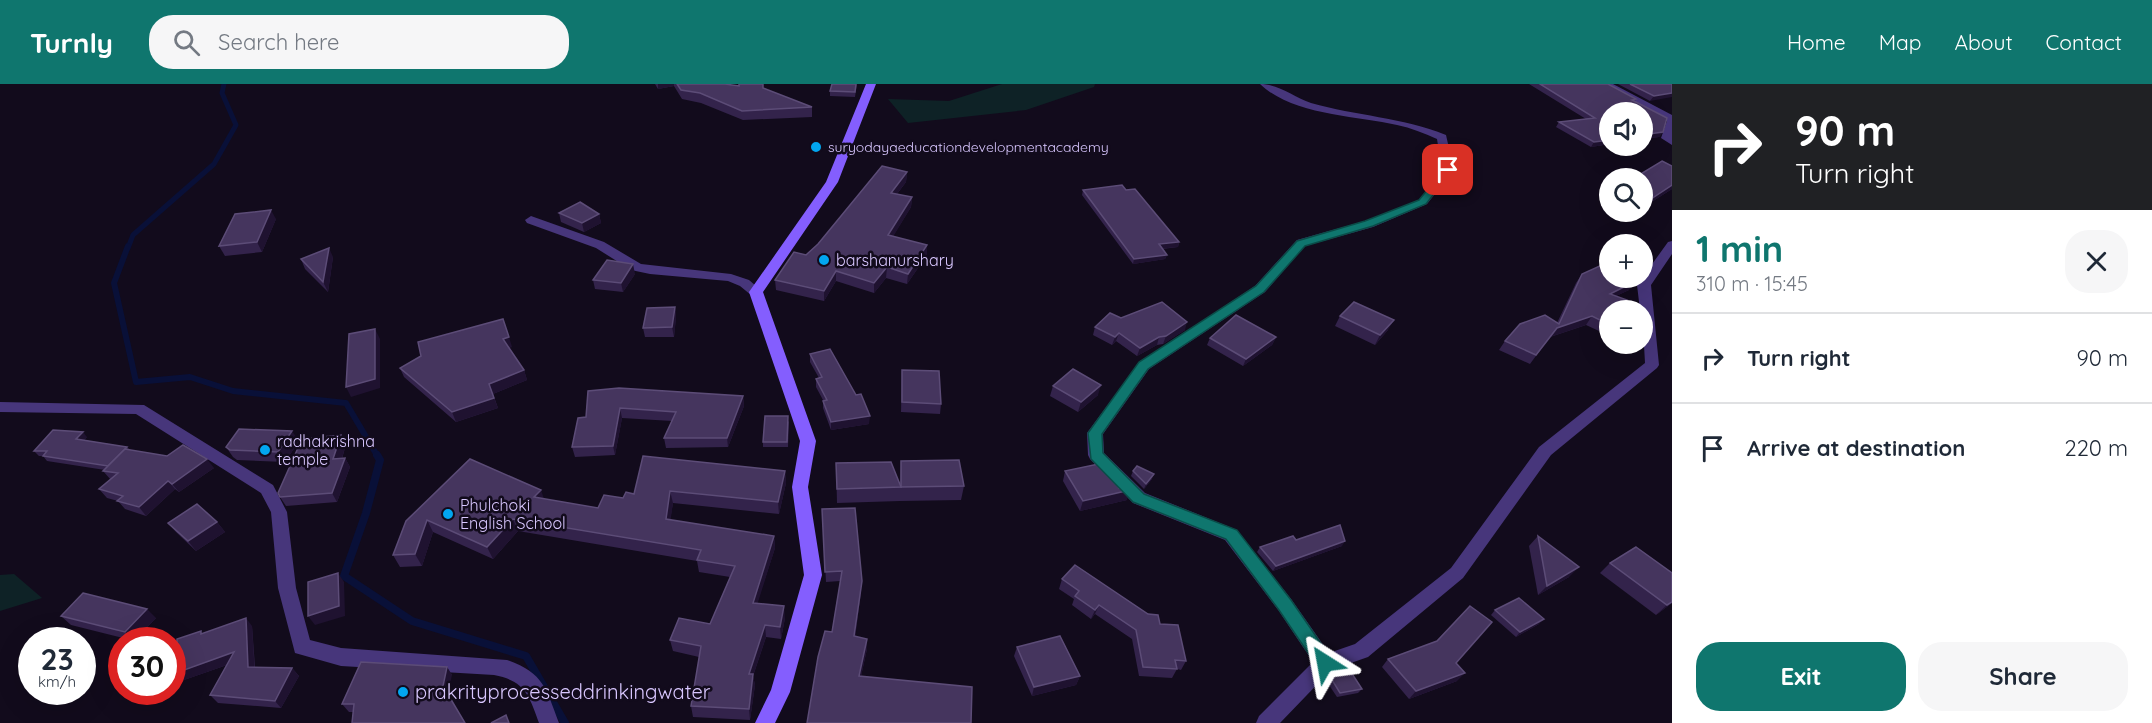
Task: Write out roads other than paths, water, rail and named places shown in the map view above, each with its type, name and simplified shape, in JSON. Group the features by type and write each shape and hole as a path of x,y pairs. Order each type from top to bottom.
{"street":[{"path":"756,292 832,182 871,84"},
{"path":"1265,84 1282,96 1347,115 1425,128 1442,137 1448,170 1422,202 1369,224 1301,243 1260,289 1144,366 1095,433 1096,455 1139,498 1231,535 1285,605 1325,663"},
{"path":"1606,84 1672,120 1666,138 1672,142"},
{"path":"531,219 542,226 602,245 636,267 730,278 750,285 756,292 808,441 800,487 813,575 780,692 765,723"},
{"path":"1266,723 1325,663 1361,651 1457,573 1545,451 1652,365 1644,285 1672,245"},
{"path":"0,407 139,409 267,489 279,512 287,588 302,647 341,657 517,669 536,688 549,723"}],"waterway":[{"path":"128,248 133,235 214,164 236,125 222,93 224,84"},
{"path":"128,246 114,283 136,382 190,377 233,391 346,403 378,457"},
{"path":"377,455 380,460 366,513 344,576 412,621 526,656 565,723"}],"place":[{"name":"suryodayaeducationdevelopmentacademy","path":"816,147"},
{"name":"barshanurshary","path":"824,260"},
{"name":"radhakrishna temple","path":"265,450"},
{"name":"Phulchoki English School","path":"448,514"},
{"name":"prakrityprocesseddrinkingwater","path":"403,692"}]}
